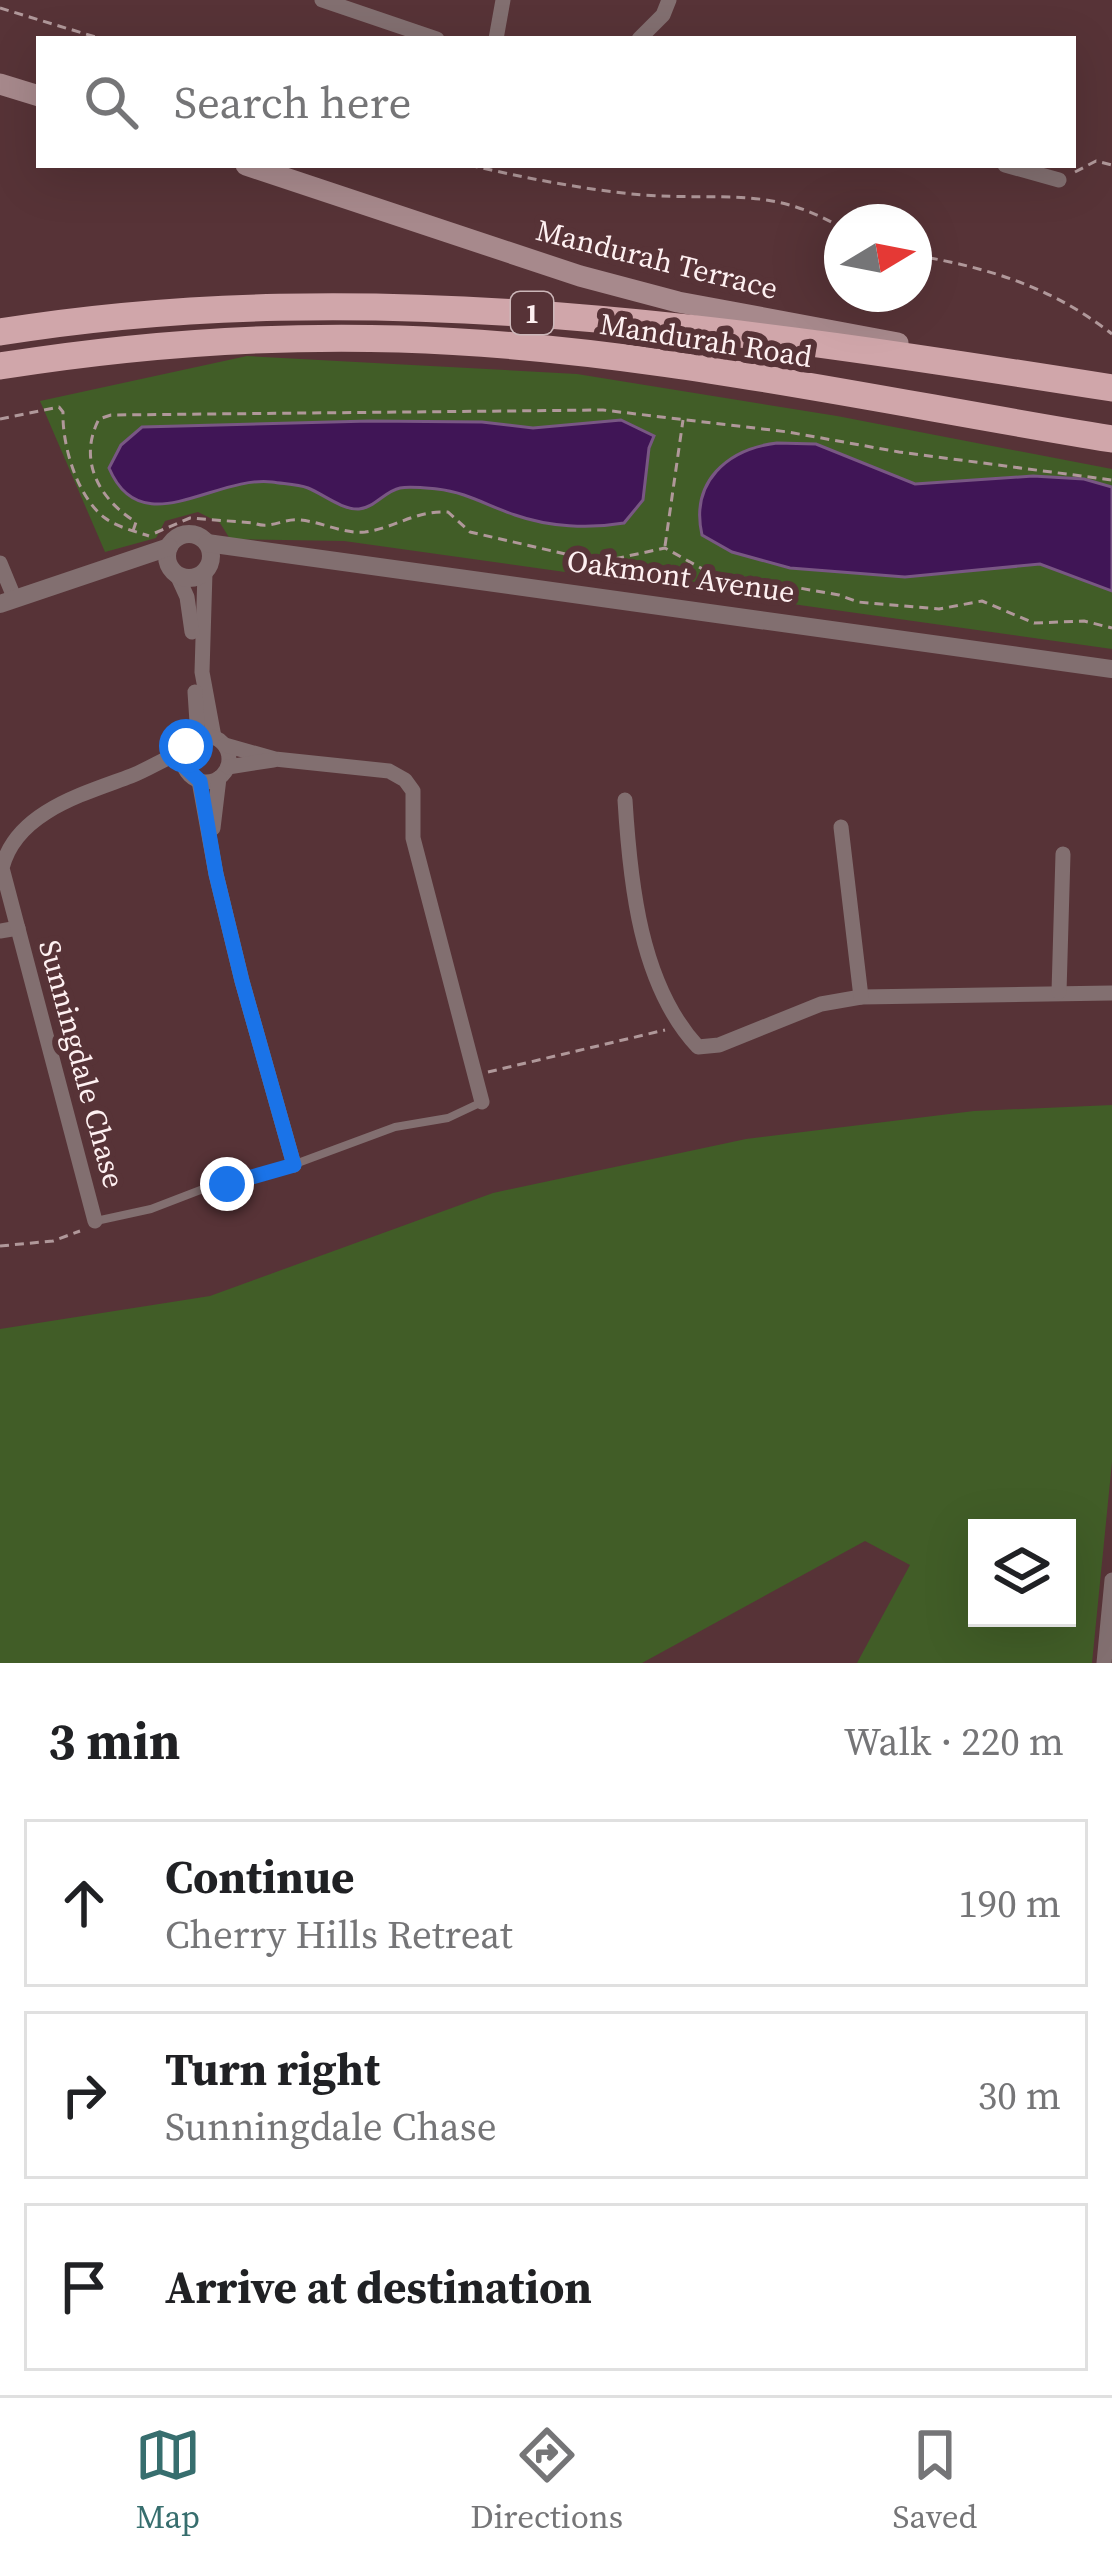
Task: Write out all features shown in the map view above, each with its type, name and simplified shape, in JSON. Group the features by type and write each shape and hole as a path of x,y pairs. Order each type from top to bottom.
{"highway":[{"name":"Mandurah Road","path":"0,332 73,320 218,308 434,307 758,334 1112,388"},
{"name":"Mandurah Road","path":"0,366 86,352 229,339 473,344 682,368 1112,439"}],"main road":[{"path":"0,83 36,96"},
{"name":"Mandurah Terrace","path":"255,168 580,276 678,302 1062,380"}],"street":[{"path":"322,0 428,36"},
{"path":"497,36 503,0"},
{"path":"645,36 669,0"},
{"path":"1016,168 1059,180"},
{"path":"0,563 7,600 169,547 187,534 200,537 211,553 202,672 212,739"},
{"name":"Oakmont Avenue","path":"206,543 1112,669"},
{"path":"169,547 167,559 190,612 212,739 223,772 212,843"},
{"path":"114,566 191,578 240,548"},
{"name":"Sunningdale Chase","path":"95,1221 2,868 6,851 23,829 69,800 212,739 275,760 389,771 405,780 413,791 413,838 482,1102"},
{"path":"184,751 294,1165"},
{"name":"Sunningdale Chase","path":"134,775 223,772 275,760"},
{"path":"625,800 644,935 679,1027 698,1048 719,1045 821,1004 862,997 1112,993"},
{"path":"841,827 862,997"},
{"path":"1058,992 1063,854"},
{"path":"0,932 18,928"},
{"path":"1104,1663 1112,1580"}],"lane":[{"name":"Sunningdale Chase","path":"95,1221 151,1209 203,1189 252,1180 395,1127 448,1118 482,1102"}],"path":[{"path":"0,8 92,36"},
{"path":"1059,180 1096,161 1112,165"},
{"path":"486,168 643,195 761,196 824,217"},
{"path":"932,260 1023,282 1063,298 1112,334"},
{"path":"0,419 59,407 75,471 93,508 109,521 152,537 190,518 263,527 296,519 354,532 372,531 422,512 448,512 470,532 600,562 665,548 708,572 858,602 939,609 982,602 1034,623 1084,620 1112,628"},
{"path":"133,531 136,522 100,491 92,469 94,427 99,419 111,415 543,408 638,413 1112,480"},
{"path":"665,548 683,420"},
{"path":"476,1075 679,1027"},
{"path":"0,1246 53,1241 95,1221"}],"green space":[{"path":"247,356 577,374 837,416 1112,469 1112,649 344,541 230,539 220,523 198,512 165,521 156,538 105,552 40,401"},
{"path":"1112,1105 1112,1462 1092,1663 857,1663 910,1565 865,1541 642,1663 0,1663 0,1329 210,1296 493,1193 746,1139 974,1111"}],"shaded area":[{"path":"621,420 654,436 643,500 624,523 611,525 541,522 458,493 418,487 395,490 359,509 304,487 272,482 160,504 140,501 123,490 109,468 121,445 142,427 370,421 482,422 533,428"},
{"path":"777,443 816,444 915,484 1033,476 1084,479 1112,487 1112,591 1040,564 905,577 790,568 732,552 702,535 702,499 716,471 742,452"}],"route":[{"path":"186,746 184,766 200,781 242,981 294,1165 227,1184"}]}
